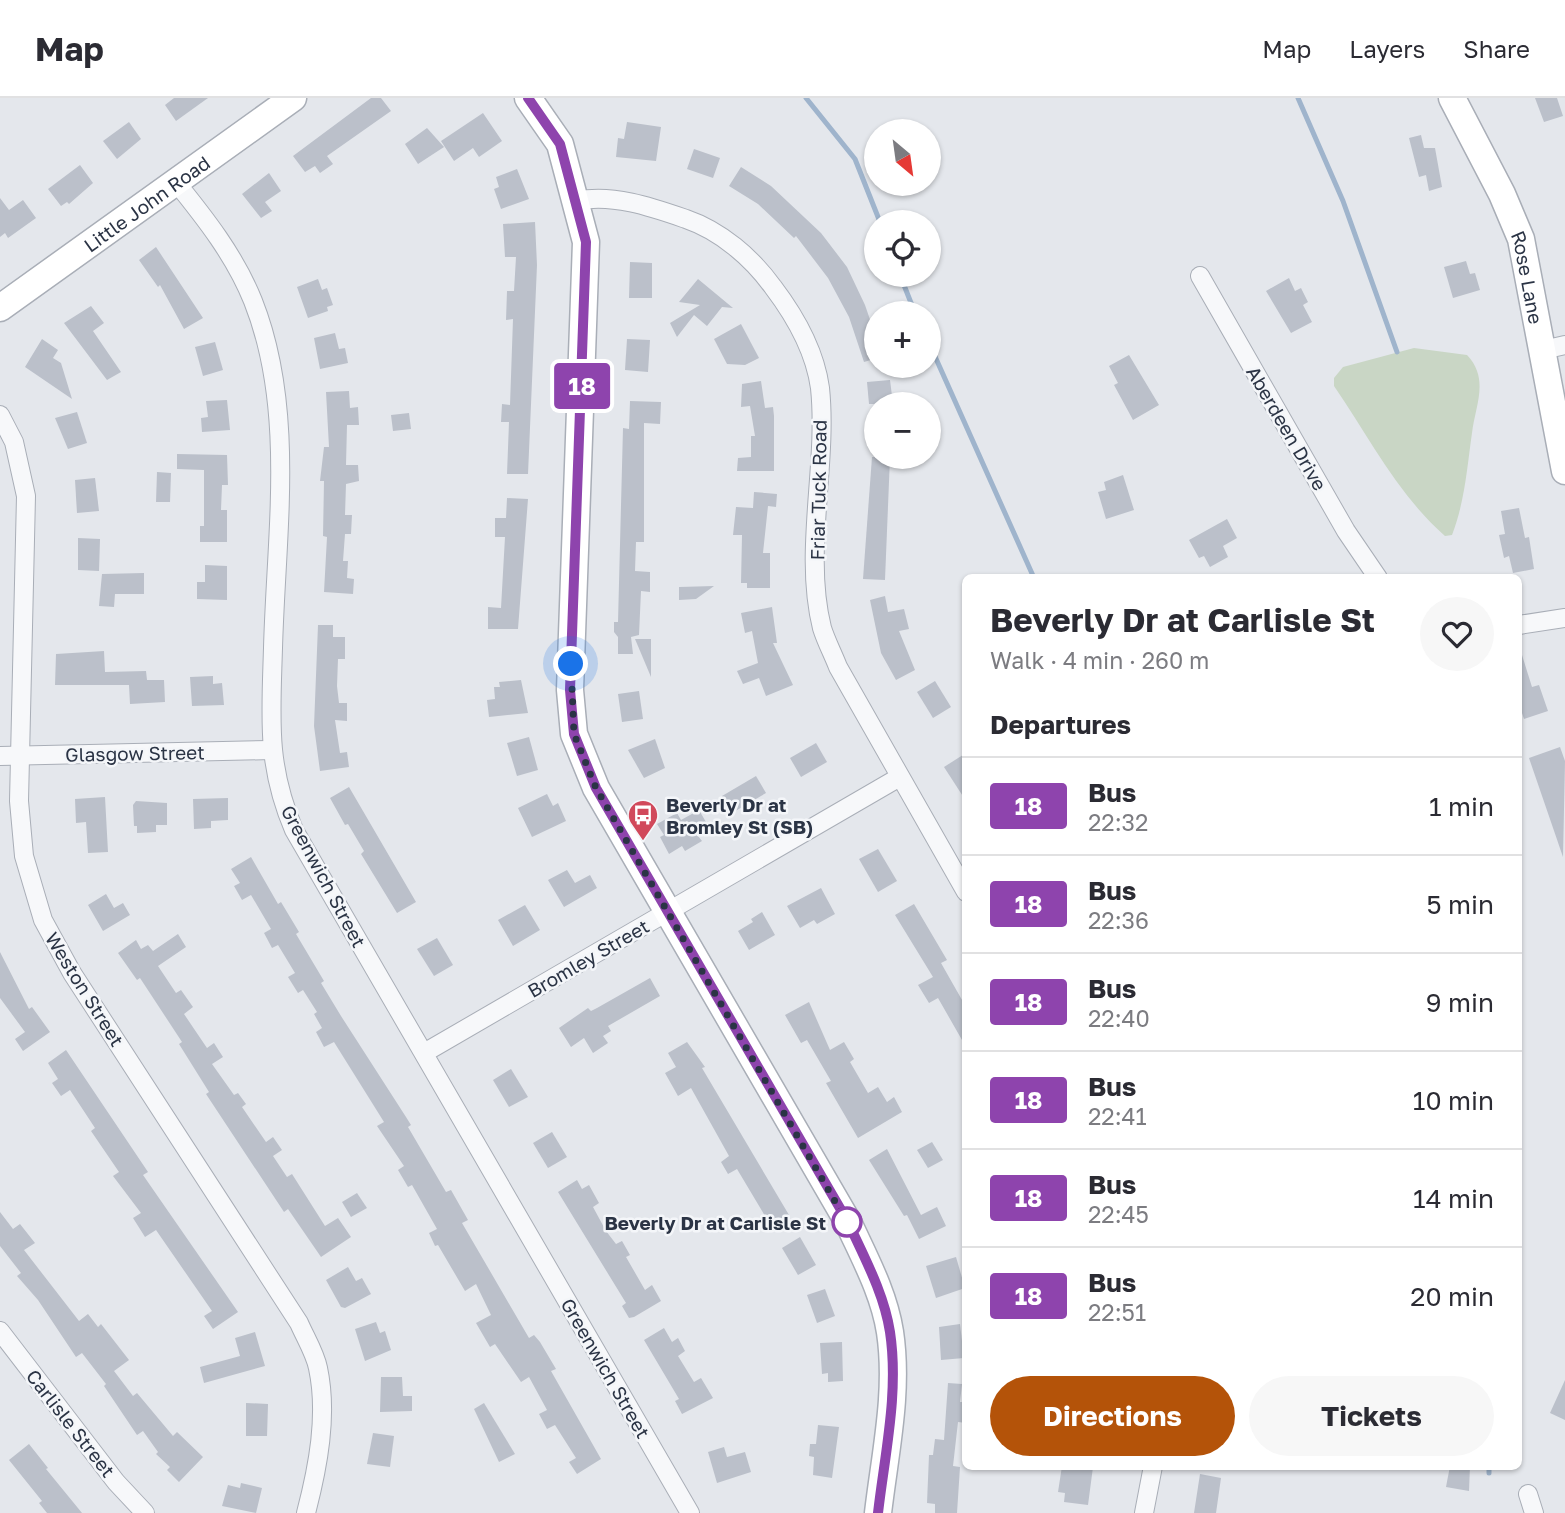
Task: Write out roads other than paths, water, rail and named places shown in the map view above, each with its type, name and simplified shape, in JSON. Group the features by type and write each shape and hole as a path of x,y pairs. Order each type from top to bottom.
{"street":[{"name":"Little John Road","path":"0,308 293,98"},
{"path":"528,98 560,144 578,201 586,242 570,690 574,734 596,788 848,1222 877,1283 890,1331 894,1394 878,1513"},
{"name":"Rose Lane","path":"1452,98 1502,194 1521,239 1554,347 1565,471"},
{"name":"Greenwich Street","path":"176,180 220,240 252,300 271,360 276,391 279,475 271,750 280,793 294,830 690,1513"},
{"name":"Friar Tuck Road","path":"578,201 592,198 618,201 663,211 695,222 723,237 760,268 786,304 809,348 820,387 817,573 822,627 838,667 898,778 962,885"},
{"name":"Aberdeen Drive","path":"1200,275 1346,531 1375,574"},
{"name":"Weston Street","path":"0,415 14,442 26,496 19,801 24,856 35,900 72,973 299,1322 318,1367 321,1412 318,1464 306,1513"},
{"path":"1522,625 1565,618"},
{"name":"Glasgow Street","path":"0,756 271,750"},
{"name":"Bromley Street","path":"424,1053 898,778"},
{"name":"Carlisle Street","path":"0,1331 116,1482 145,1513"},
{"path":"1143,1513 1152,1470"},
{"path":"1528,1494 1534,1513"}],"waterway":[{"path":"806,98 855,159 875,210"},
{"path":"1298,98 1343,201 1397,352"},
{"path":"905,287 910,301"},
{"path":"941,370 1032,574"}],"place":[{"name":"Beverly Dr at Bromley St (SB)","path":"643,842"},
{"name":"Beverly Dr at Carlisle St","path":"847,1222"}]}
